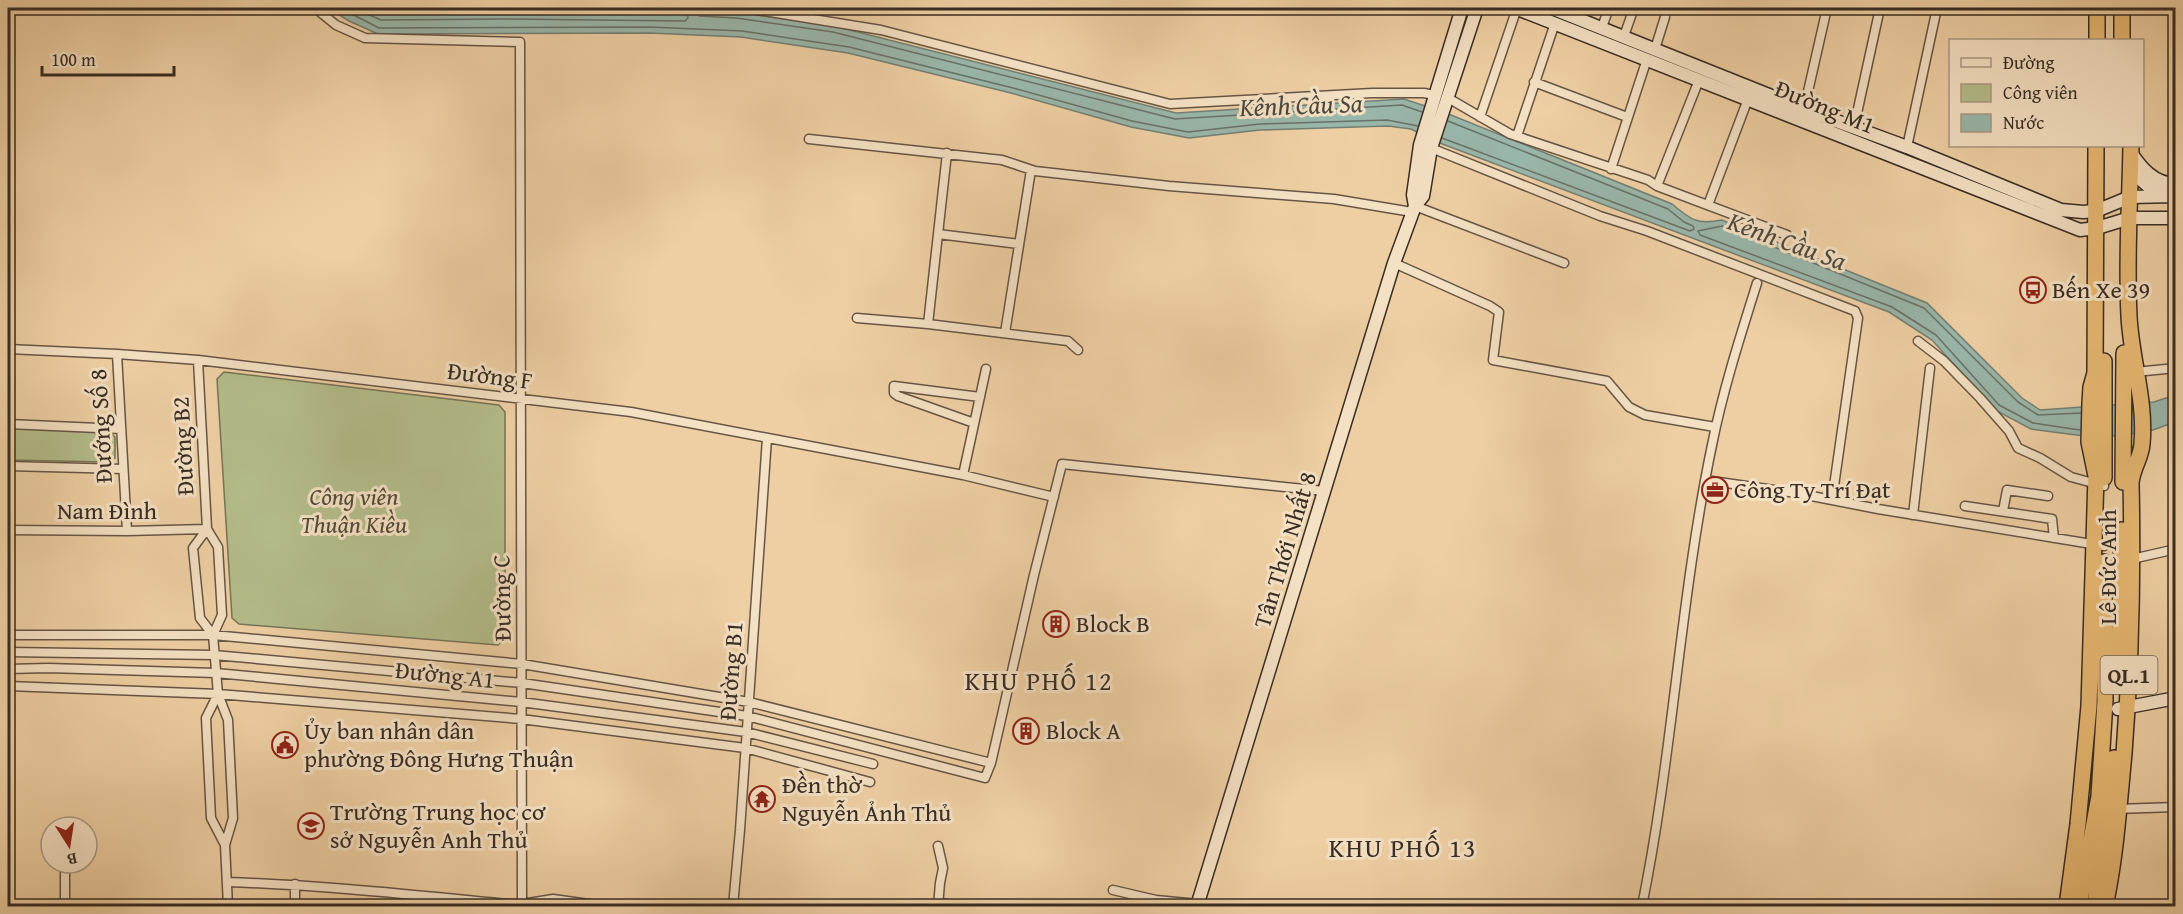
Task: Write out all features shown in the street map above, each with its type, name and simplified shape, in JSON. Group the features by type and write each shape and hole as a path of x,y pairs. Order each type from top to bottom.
{"highway":[{"path":"2097,8 2097,39"},
{"path":"2105,8 2105,39"},
{"path":"2122,8 2122,39"},
{"path":"2131,8 2131,39"},
{"name":"QL.1","path":"2096,147 2101,227 2104,383 2096,445"},
{"name":"QL.1","path":"2100,209 2105,147"},
{"name":"QL.1","path":"2125,199 2130,170 2127,147"},
{"name":"QL.1","path":"2127,147 2125,220 2129,317 2135,372"},
{"name":"Lê Đức Anh","path":"2123,708 2125,220"},
{"name":"QL.1","path":"2096,445 2090,403 2095,374 2101,227"},
{"name":"Lê Đức Anh","path":"2105,906 2123,708 2132,559 2131,483 2132,472 2142,443 2142,399 2135,372"},
{"name":"Lê Đức Anh","path":"2079,906 2099,796 2105,701 2100,486 2096,445"},
{"name":"Lê Đức Anh","path":"2067,906 2086,751 2100,546"},
{"path":"2086,751 2102,753"},
{"name":"Lê Đức Anh","path":"2095,906 2114,809"}],"street":[{"name":"Đường C","path":"315,8 336,25 365,38 520,42 522,905"},
{"path":"745,8 881,30 1170,104 1372,93 1434,95"},
{"path":"1426,147 1434,95 1462,8"},
{"path":"1426,147 1448,98 1477,8"},
{"path":"1480,117 1516,8"},
{"name":"Đường M1","path":"1516,8 1748,99 1852,134 2080,230 2125,220 2175,218"},
{"path":"1602,27 1609,8"},
{"path":"1624,36 1634,8"},
{"path":"1804,109 1827,8"},
{"path":"1852,134 1880,8"},
{"path":"1907,147 1937,8"},
{"name":"Đường M1","path":"1559,9 1804,109 1852,134 1907,147 2061,210 2083,212 2100,209 2125,199 2175,196"},
{"path":"1655,49 1665,17"},
{"path":"1517,136 1555,23"},
{"path":"1611,169 1647,59"},
{"path":"1657,186 1699,80"},
{"path":"1534,82 1627,117"},
{"path":"1448,98 1517,136 1648,180 1657,186 1787,235"},
{"path":"1708,205 1748,99"},
{"path":"809,139 1002,160 1031,170 1169,186 1334,199 1414,209 1564,263"},
{"path":"1426,147 1600,216 1647,231 1855,311 1858,318 1832,500"},
{"name":"Tân Thới Nhất 8","path":"1198,905 1394,263 1414,209 1423,196 1426,147"},
{"path":"2127,147 2155,179 2175,184"},
{"path":"928,324 947,153"},
{"path":"1005,333 1031,170"},
{"path":"2130,170 2148,186 2175,189"},
{"path":"938,234 1019,244"},
{"path":"1394,263 1499,312 1493,360 1607,381 1629,407 1645,415 1715,427"},
{"path":"1642,906 1660,804 1688,587 1705,480 1715,427 1756,284"},
{"path":"857,318 1068,341 1078,350"},
{"path":"1918,340 1980,398 2009,431 2018,448 2071,477 2100,486"},
{"name":"Đường F","path":"8,349 198,360 631,412 963,475 1054,497"},
{"name":"Đướng Số 8","path":"117,354 127,531"},
{"name":"Đường B2","path":"198,360 207,529 218,547 222,615 213,635 214,655 218,694 228,720 233,818 225,845 228,906"},
{"path":"1913,515 1930,368"},
{"path":"2135,372 2175,368"},
{"path":"963,475 987,369"},
{"path":"974,423 898,396 894,393 894,387 980,397"},
{"path":"8,424 121,429"},
{"name":"Đường B1","path":"733,906 767,438"},
{"path":"991,763 1062,464 1324,491"},
{"path":"8,466 123,469"},
{"path":"1705,480 2100,546"},
{"path":"2003,512 2007,490 2049,496"},
{"path":"1965,506 2052,519 2054,538"},
{"name":"Đường B2","path":"207,529 193,548 200,618 213,635"},
{"name":"Nam Đình","path":"8,530 207,529"},
{"path":"2132,559 2175,549"},
{"name":"Đường A1","path":"8,635 213,635 522,664 749,702 991,763 985,778 747,716 522,683 214,655 8,652"},
{"name":"Đường A1","path":"8,669 216,673 521,702 746,732 873,764"},
{"name":"Đường A1","path":"8,686 218,694 521,719 745,748 870,782"},
{"name":"Đường B2","path":"218,694 206,718 212,818 225,845"},
{"path":"2123,708 2175,698"},
{"path":"2114,809 2175,807"},
{"path":"938,846 943,868 939,904 955,906"},
{"path":"65,875 65,906"},
{"path":"227,882 295,884 522,905 553,899 589,904 589,906"},
{"path":"294,906 295,884"},
{"path":"1113,890 1156,900 1198,905"}],"green space":[{"name":"Công viên Thuận Kiều","path":"224,372 499,405 505,412 505,638 498,645 239,624 232,618 217,379"},
{"path":"8,427 109,432 115,437 115,458 106,462 8,460"}],"water":[{"path":"328,8 613,8 736,12 834,26 1176,113 1404,99 1446,113 1672,204 1695,220 1706,222 1722,220 1927,303 2022,398 2040,410 2154,402 2175,395 2175,422 2153,430 2119,436 2084,436 2031,429 1995,410 1932,340 1889,312 1437,142 1411,129 1388,126 1260,130 1189,138 1131,127 1011,93 848,53 741,37 650,33 378,34 349,21"}],"place":[{"name":"Bến Xe 39","path":"2033,290"},
{"name":"Công Ty Trí Đạt","path":"1715,490"},
{"name":"Block B","path":"1056,624"},
{"name":"Block A","path":"1026,731"},
{"name":"Ủy ban nhân dân phường Đông Hưng Thuận","path":"285,745"},
{"name":"Đền thờ Nguyễn Ảnh Thủ","path":"762,799"},
{"name":"Trường Trung học cơ sở Nguyễn Anh Thủ","path":"311,826"}],"district":[{"name":"KHU PHỐ 12","path":"1039,681"},
{"name":"KHU PHỐ 13","path":"1403,848"}],"water label":[{"name":"Kênh Cầu Sa","path":"1301,105"},
{"name":"Kênh Cầu Sa","path":"1787,241"}]}
